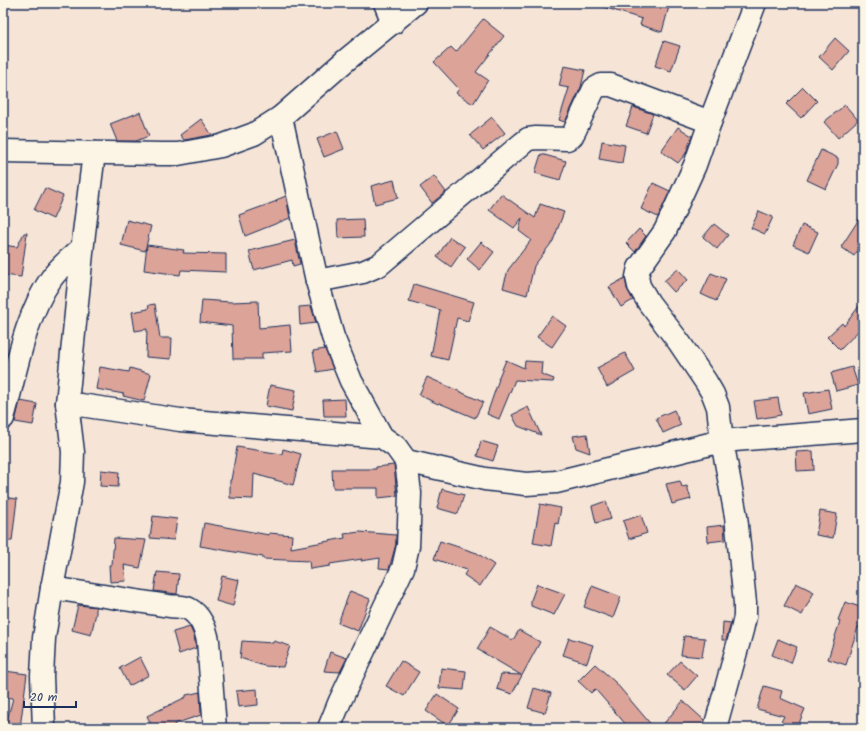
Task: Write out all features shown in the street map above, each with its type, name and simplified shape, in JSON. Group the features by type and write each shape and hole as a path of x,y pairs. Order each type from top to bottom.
{"street":[{"path":"3,151 161,154 198,151 221,146 254,134 281,117 345,61 389,13 416,3"},
{"path":"715,728 745,617 745,603 736,516 722,441 718,407 706,382 679,342 649,303 639,286 637,277 638,268 665,231 695,165 754,3"},
{"path":"317,281 363,272 379,265 528,139 536,138 567,140 572,136 594,89 601,85 611,86 710,122"},
{"path":"281,117 317,281 333,337 351,381 382,437 396,447 406,460 410,493 408,546 403,568 340,701 329,728"},
{"path":"44,728 42,676 44,638 72,482 73,452 67,403 82,248 94,153"},
{"path":"3,418 27,331 36,306 55,274 82,248"},
{"path":"67,403 180,420 382,437"},
{"path":"406,460 485,479 526,484 556,482 722,441 863,430"},
{"path":"52,588 188,608 198,616 207,632 215,728"}],"building":[{"path":"600,3 670,3 662,32 640,25 642,19 600,6"},
{"path":"483,19 504,36 476,72 488,80 473,104 456,93 459,89 434,62 451,47 456,52"},
{"path":"835,38 849,51 833,70 819,57"},
{"path":"664,41 680,46 671,71 655,66"},
{"path":"564,66 585,70 581,87 565,122 559,120 569,88 559,86"},
{"path":"803,87 817,101 801,118 786,104"},
{"path":"845,105 858,120 838,138 824,122"},
{"path":"633,107 653,114 646,133 626,126"},
{"path":"140,112 149,136 136,141 117,141 110,124"},
{"path":"492,117 505,133 483,150 470,135"},
{"path":"201,119 212,135 184,140 180,135"},
{"path":"678,127 692,136 686,153 678,163 661,151"},
{"path":"337,131 344,149 324,157 317,139"},
{"path":"602,141 625,145 622,163 599,159"},
{"path":"821,150 838,158 838,164 826,189 807,180"},
{"path":"541,154 566,161 560,180 535,173"},
{"path":"434,176 446,192 432,203 420,187"},
{"path":"394,180 398,198 375,204 371,186"},
{"path":"653,183 670,191 658,217 641,209"},
{"path":"45,188 63,196 53,219 34,210"},
{"path":"501,194 535,218 540,204 564,212 553,241 534,266 527,295 503,288 508,270 531,240 519,231 522,218 514,228 489,210"},
{"path":"286,196 290,218 245,236 239,215 277,201 276,200"},
{"path":"759,211 773,217 765,234 751,228"},
{"path":"863,213 863,242 854,256 841,247"},
{"path":"363,219 364,237 338,238 337,220"},
{"path":"127,220 151,226 145,251 121,245"},
{"path":"714,224 728,235 717,249 703,237"},
{"path":"802,225 818,232 809,252 793,245"},
{"path":"639,229 646,236 635,252 626,243"},
{"path":"24,233 27,233 21,277 3,275 3,245 17,247"},
{"path":"450,237 465,247 451,267 437,257"},
{"path":"295,240 300,264 293,266 292,260 254,270 249,251"},
{"path":"481,242 494,252 480,270 467,259"},
{"path":"147,245 184,250 183,253 226,254 226,272 181,270 180,275 144,270"},
{"path":"678,269 688,280 674,292 664,281"},
{"path":"711,273 726,279 716,301 701,294"},
{"path":"625,278 627,289 633,300 621,307 609,287"},
{"path":"414,284 474,302 468,321 457,318 448,360 431,356 440,310 409,301"},
{"path":"202,300 231,302 258,301 259,328 290,325 292,351 262,353 262,359 233,359 232,326 200,322"},
{"path":"863,301 863,326 840,350 827,337 842,323 844,326"},
{"path":"155,304 160,338 172,338 171,359 146,357 147,329 135,331 132,312 148,309 149,305"},
{"path":"311,306 316,323 300,325 299,307"},
{"path":"552,316 566,326 552,347 537,337"},
{"path":"325,349 333,369 317,372 313,351"},
{"path":"625,353 635,371 607,387 597,368"},
{"path":"506,360 524,368 525,361 542,362 541,374 554,379 553,382 515,380 499,419 487,414 498,379"},
{"path":"100,367 129,372 130,368 151,374 144,401 123,396 124,394 96,389"},
{"path":"852,367 858,385 836,391 831,373"},
{"path":"427,377 483,402 475,418 419,395"},
{"path":"270,385 296,390 292,411 266,406"},
{"path":"828,389 832,409 808,414 804,393"},
{"path":"778,398 781,415 757,419 754,401"},
{"path":"345,399 346,416 324,416 323,400"},
{"path":"20,401 37,404 33,425 15,422"},
{"path":"528,407 541,435 518,426 512,415"},
{"path":"674,410 681,425 663,433 656,418"},
{"path":"587,434 590,453 576,448 573,436"},
{"path":"481,441 498,446 493,461 477,456"},
{"path":"237,447 282,454 283,449 301,454 293,485 254,474 253,499 230,498 230,480"},
{"path":"813,451 814,470 797,471 796,452"},
{"path":"394,465 397,496 378,498 378,488 333,488 332,469 376,469 376,467"},
{"path":"101,470 119,472 118,487 100,486"},
{"path":"680,481 682,487 687,486 691,499 672,504 666,484"},
{"path":"442,489 464,495 458,514 437,508"},
{"path":"3,497 17,499 12,541 3,541"},
{"path":"606,501 611,519 596,523 592,506"},
{"path":"540,504 561,508 558,524 555,523 551,546 533,543"},
{"path":"820,511 837,514 833,538 816,535"},
{"path":"641,515 647,533 629,539 623,521"},
{"path":"153,516 177,519 174,540 150,538"},
{"path":"204,523 269,535 269,533 292,535 291,548 345,538 344,534 360,532 396,535 396,544 389,569 379,568 380,558 330,564 330,566 310,569 309,561 263,559 263,557 200,546"},
{"path":"724,525 725,540 708,542 707,527"},
{"path":"114,538 146,540 140,568 124,565 126,581 110,582 109,565 112,565"},
{"path":"440,541 477,553 494,565 480,586 464,575 467,570 434,559"},
{"path":"157,572 179,574 177,594 154,591"},
{"path":"222,576 239,580 233,606 216,601"},
{"path":"796,583 814,592 802,615 784,606"},
{"path":"537,584 565,594 554,615 531,606 531,600"},
{"path":"592,586 621,597 613,618 584,607"},
{"path":"350,591 370,599 358,631 338,623"},
{"path":"845,602 863,608 863,629 858,627 846,665 828,659 840,621 838,620"},
{"path":"78,605 96,607 91,635 72,630"},
{"path":"723,622 731,623 726,640 722,640"},
{"path":"190,627 194,636 196,648 179,654 173,632"},
{"path":"490,627 513,640 519,630 540,642 512,694 497,689 501,674 521,675 477,649"},
{"path":"684,636 705,638 702,657 681,655"},
{"path":"569,638 593,645 587,663 563,655"},
{"path":"778,639 797,647 791,663 772,655"},
{"path":"242,641 273,643 274,641 290,646 283,667 264,666 240,658"},
{"path":"330,652 347,658 340,672 324,671"},
{"path":"140,657 149,675 129,686 120,668"},
{"path":"401,661 419,672 404,696 386,686"},
{"path":"680,661 697,676 685,690 667,675"},
{"path":"595,664 615,682 654,728 629,728 595,689 591,693 578,681"},
{"path":"441,668 466,671 464,690 439,688"},
{"path":"5,671 27,674 20,728 5,728 13,698 3,697"},
{"path":"764,686 782,691 780,698 805,709 797,728 788,728 780,724 784,716 757,709"},
{"path":"534,688 551,693 545,713 528,708"},
{"path":"257,689 258,705 238,707 236,691"},
{"path":"200,692 201,715 174,724 176,728 153,728 147,716 186,697 186,695"},
{"path":"437,694 459,709 448,726 426,711"},
{"path":"683,701 704,721 698,728 660,728"}]}
